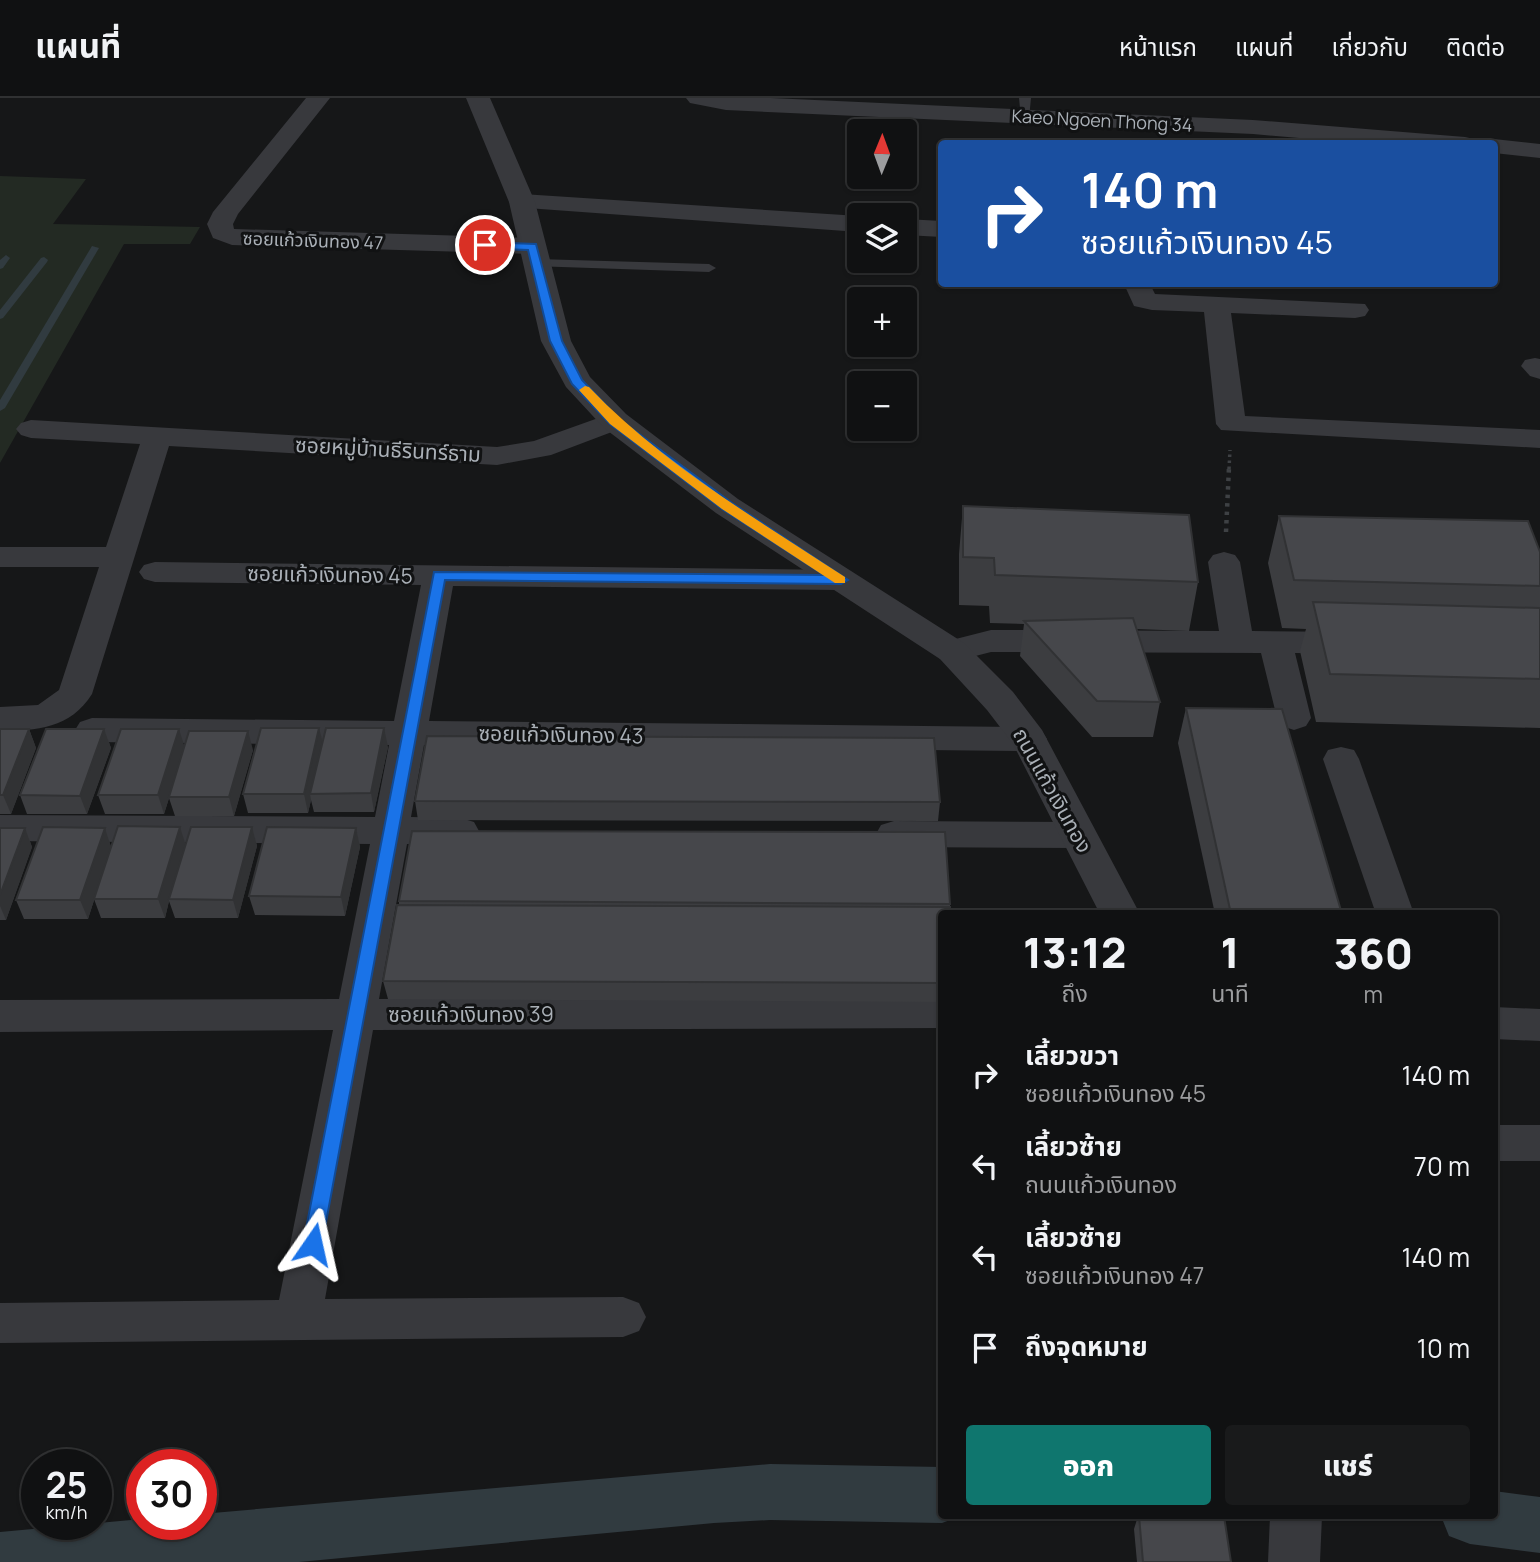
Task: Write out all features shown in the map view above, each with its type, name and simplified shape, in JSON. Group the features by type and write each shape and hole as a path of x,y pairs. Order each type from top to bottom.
{"street":[{"name":"ซอยแก้วเงินทอง 47","path":"318,98 316,104 226,212 220,224 222,233 232,237 534,255"},
{"name":"ถนนแก้วเงินทอง","path":"478,98 522,202 556,341 577,381 615,421 727,506 952,651 1000,701 1029,739 1118,910"},
{"name":"Kaeo Ngoen Thong 34","path":"698,98 726,103 1025,107 1113,132 1251,117 1433,140"},
{"path":"1498,146 1540,151"},
{"path":"522,202 847,223"},
{"path":"917,228 938,229"},
{"path":"1138,287 1143,300 1355,310"},
{"path":"1211,305 1217,309 1231,424 1540,439"},
{"name":"ซอยหมู่บ้านธีรินทร์ธาม","path":"31,429 497,456 540,449 615,421"},
{"path":"0,719 36,719 62,710 75,694 157,436"},
{"path":"0,557 118,557"},
{"path":"1224,562 1237,642"},
{"name":"ซอยแก้วเงินทอง 45","path":"155,572 841,580"},
{"path":"298,1320 439,575"},
{"path":"952,651 991,641 1387,643"},
{"path":"1275,642 1294,718"},
{"name":"ซอยแก้วเงินทอง 43","path":"92,730 1029,739"},
{"path":"1341,759 1394,910"},
{"path":"0,828 500,831"},
{"path":"858,833 1078,835"},
{"name":"ซอยแก้วเงินทอง 39","path":"0,1016 938,1012"},
{"path":"1498,1023 1540,1025"},
{"path":"1498,1143 1540,1143"},
{"path":"0,1323 623,1317"}],"lane":[{"path":"534,255 709,268"}],"path":[{"path":"1224,562 1231,424"}],"shaded area":[{"path":"0,176 86,179 53,224 200,227 190,244 124,244 0,463"}],"building":[{"path":"963,506 1189,515 1198,582 995,575 994,558 963,557"},
{"path":"1279,516 1528,521 1540,552 1540,586 1294,580"},
{"path":"1313,602 1540,608 1540,679 1330,674"},
{"path":"1133,618 1160,702 1097,701 1024,621"},
{"path":"1186,708 1282,709 1341,910 1230,910"},
{"path":"261,728 319,728 304,794 243,794"},
{"path":"326,728 384,728 371,793 310,794"},
{"path":"0,729 29,729 3,795 0,795"},
{"path":"46,729 104,729 80,796 20,795"},
{"path":"121,729 179,729 158,795 98,795"},
{"path":"189,731 248,731 229,797 169,797"},
{"path":"427,736 934,738 940,802 415,801"},
{"path":"118,826 180,827 158,899 94,899"},
{"path":"43,827 105,828 80,900 16,900"},
{"path":"191,827 252,827 233,900 169,899"},
{"path":"267,827 356,828 341,897 249,896"},
{"path":"0,828 25,828 0,895"},
{"path":"412,831 945,832 950,904 399,901"},
{"path":"397,905 950,907 950,910 938,910 938,983 383,981"},
{"path":"1139,1519 1224,1519 1231,1562 1143,1562"}],"waterway":[{"path":"0,408 95,248"},
{"path":"0,266 6,258"},
{"path":"0,316 44,260"},
{"path":"0,1561 714,1495 770,1492 938,1495"},
{"path":"1493,1519 1540,1525"}],"slow traffic":[{"path":"585,390 615,421 727,506 840,580"}],"route":[{"path":"313,1244 439,575 841,580 727,506 615,421 577,381 556,341 532,246 485,245"}]}
